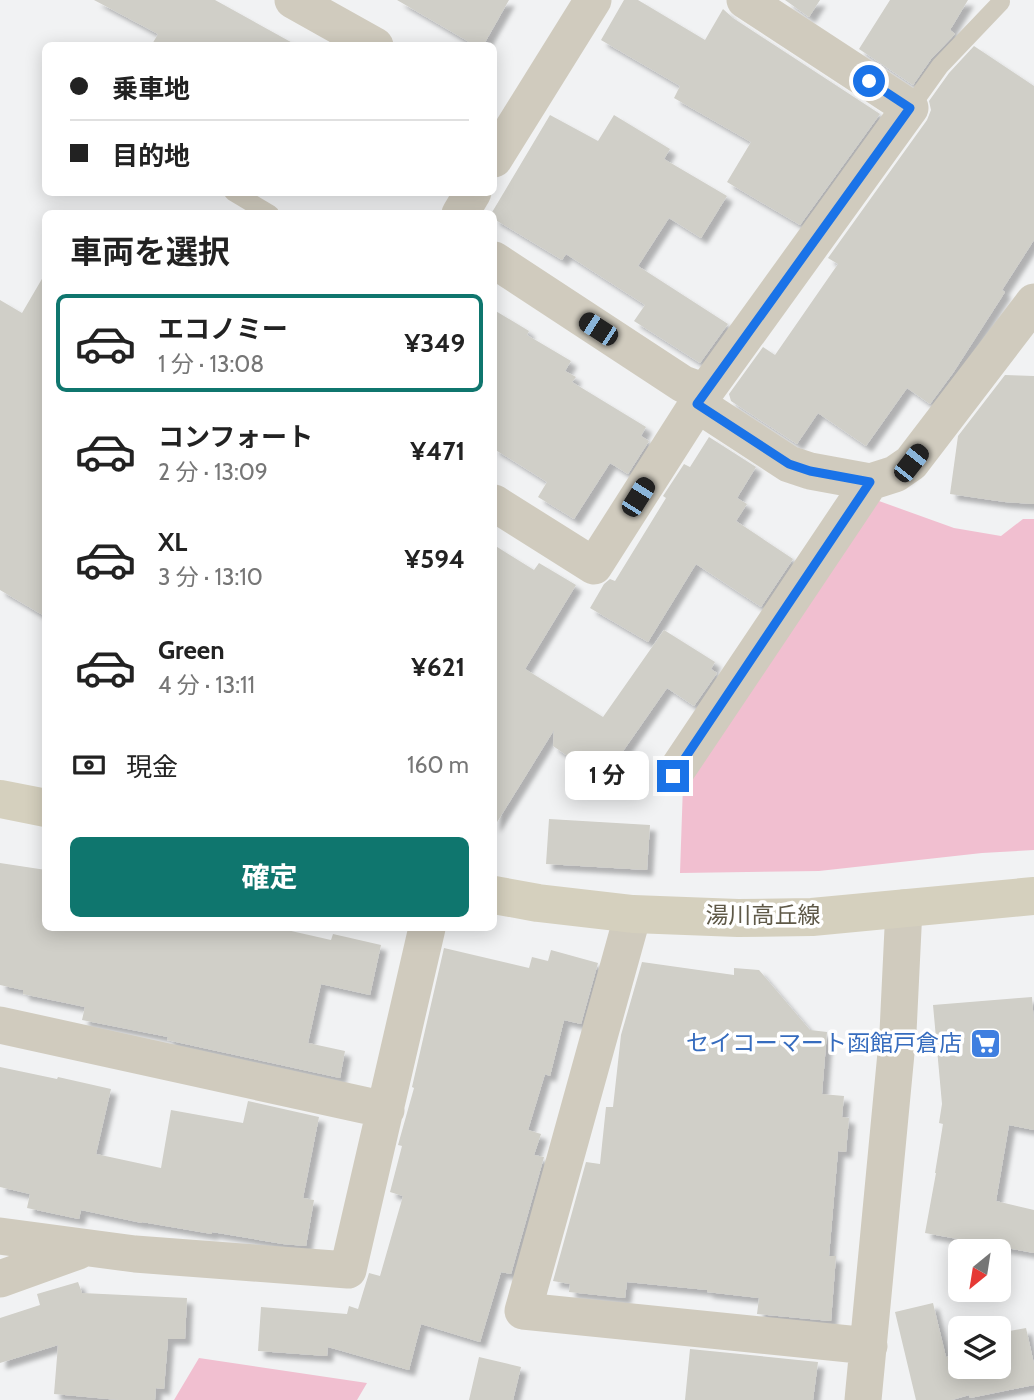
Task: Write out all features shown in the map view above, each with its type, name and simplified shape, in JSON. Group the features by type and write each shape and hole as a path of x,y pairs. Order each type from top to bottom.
{"street":[{"path":"293,0 368,42"},
{"path":"497,147 504,118 593,0"},
{"path":"497,505 594,566 701,398 910,108 745,0"},
{"path":"497,262 682,384 789,464 810,471 870,482 895,474 911,463 1034,303"},
{"path":"673,776 870,482"},
{"path":"0,799 42,807"},
{"name":"湯川高丘線","path":"497,896 633,914 738,918 812,917 1034,896"},
{"path":"863,1400 898,1032 904,908"},
{"path":"633,914 523,1311 869,1346"},
{"path":"0,1236 135,1254 348,1270 426,931"},
{"path":"0,1025 386,1110"},
{"path":"0,1279 85,1248"}],"lane":[{"path":"910,108 940,66 1001,2"},
{"path":"240,196 263,210"}],"shaded area":[{"path":"879,501 954,528 1001,536 1023,519 1034,519 1034,850 819,871 680,873 683,785"},
{"path":"199,1358 367,1383 357,1400 174,1400"}],"building":[{"path":"94,0 215,0 291,42 153,42 158,34"},
{"path":"397,0 509,0 485,42 469,42"},
{"path":"624,0 638,0 705,40 723,9 880,114 800,225 727,182 751,142 674,98 680,86 601,40"},
{"path":"785,0 820,0 809,17"},
{"path":"890,0 968,0 950,30 955,34 931,59 913,85 859,49"},
{"path":"974,46 1034,86 1034,240 1002,290 1005,292 930,404 907,388 866,446 818,413 797,444 731,401 729,394 763,347 775,355 838,264 828,258 927,120 931,110 929,101 949,73"},
{"path":"550,115 598,141 614,115 670,149 664,159 727,196 701,238 669,218 638,266 728,324 700,363 634,321 645,305 566,254 562,260 497,221 497,210 493,210"},
{"path":"42,279 42,615 0,590 0,300 22,313"},
{"path":"497,312 529,331 527,335 571,361 565,371 576,377 572,382 646,427 641,436 649,441 628,474 610,463 574,519 538,497 547,482 497,451"},
{"path":"1005,375 1034,376 1034,504 950,494 958,436"},
{"path":"709,437 756,467 737,498 747,504 736,521 793,559 761,607 696,564 648,642 590,608 604,584 610,579 615,581 684,464 690,467"},
{"path":"497,547 534,570 539,563 576,585 525,669 603,717 664,630 715,662 711,669 717,673 694,706 667,688 603,780 553,746 554,730 497,822"},
{"path":"549,819 650,825 647,870 546,864"},
{"path":"0,863 42,869 42,931 291,931 331,940 333,934 381,945 370,995 321,984 308,1043 345,1051 340,1078 167,1040 168,1037 82,1020 85,1007 23,994 23,990 0,985"},
{"path":"444,948 529,968 532,957 548,961 551,950 598,963 581,1024 564,1020 550,1076 545,1074 528,1130 541,1134 534,1155 544,1157 511,1274 501,1272 480,1342 421,1324 409,1370 328,1347 327,1356 258,1351 261,1307 347,1314 349,1306 358,1309 369,1273 380,1276 403,1196 390,1192 402,1146 398,1145 414,1088 412,1087"},
{"path":"642,962 734,975 734,968 759,970 810,1030 827,1032 822,1094 844,1096 842,1117 849,1118 846,1152 838,1151 829,1256 836,1256 831,1321 757,1314 759,1298 707,1290 627,1282 625,1298 569,1292 570,1284 553,1281 586,1162 600,1164 606,1107 613,1107 621,1035"},
{"path":"1032,997 1034,1130 1009,1125 996,1201 1034,1210 1034,1253 1012,1249 1012,1239 958,1239 925,1233 943,1124 939,1123 942,1104 933,1005"},
{"path":"0,1067 111,1089 96,1154 161,1168 171,1110 243,1123 248,1101 319,1117 303,1198 314,1200 306,1246 142,1223 81,1210 79,1219 27,1208 30,1194 0,1187"},
{"path":"78,1282 82,1293 187,1298 185,1339 168,1339 164,1389 156,1388 155,1400 119,1400 54,1394 58,1345 0,1363 0,1318 40,1305 37,1294"},
{"path":"933,1303 948,1357 948,1379 1011,1379 1011,1331 1026,1328 1034,1364 1034,1385 970,1398 969,1395 952,1400 916,1400 895,1312"},
{"path":"690,1349 818,1362 813,1400 685,1400"},
{"path":"479,1357 521,1367 513,1400 469,1400"}],"place":[{"name":"セイコーマート函館戸倉店","path":"985,1043"}],"route":[{"path":"673,776 870,482 810,471 789,464 697,404 910,108 869,81"}]}
